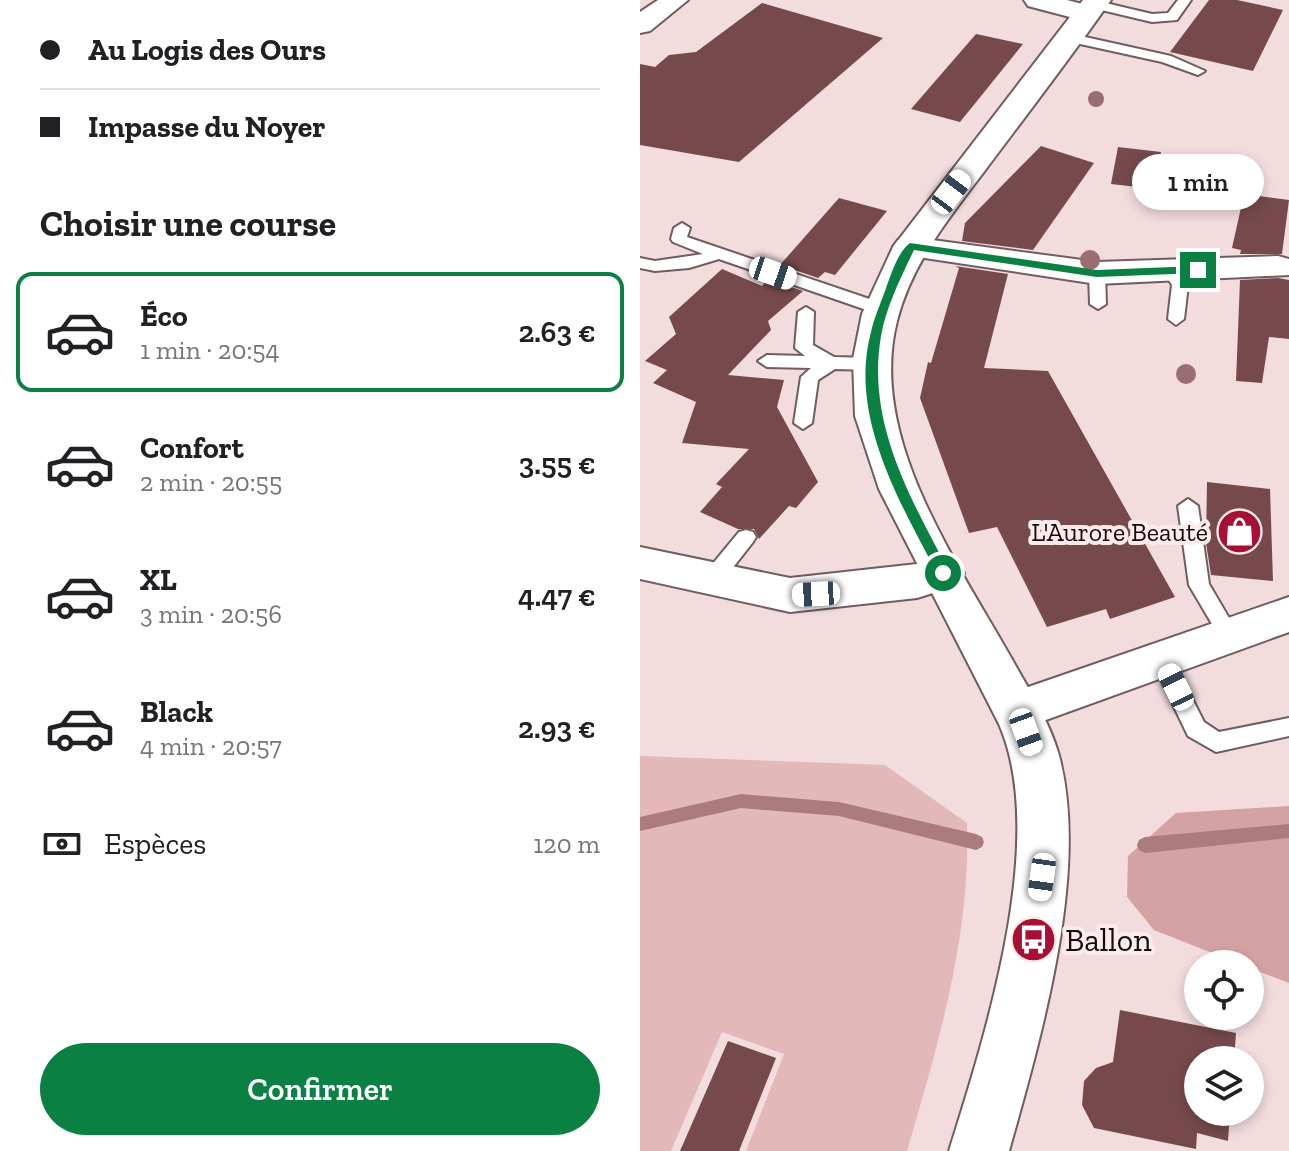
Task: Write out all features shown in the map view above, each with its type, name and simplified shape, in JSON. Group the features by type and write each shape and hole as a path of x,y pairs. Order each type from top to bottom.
{"street":[{"path":"640,25 675,0"},
{"path":"979,1151 1034,940 1042,877 1043,811 1034,754 1018,710 998,678 907,504 852,364 875,334 910,247 1086,13 1037,0"},
{"path":"910,247 1098,289 1171,271 1283,267"},
{"path":"640,563 790,595 917,581 943,573"},
{"path":"1018,710 1289,614"}],"lane":[{"path":"1086,13 1172,17 1185,0"},
{"path":"1086,13 1166,59 1198,71"},
{"path":"682,228 679,239 884,310"},
{"path":"640,263 655,266 689,263 719,254"},
{"path":"1171,271 1180,285 1176,319"},
{"path":"806,312 804,348 852,364"},
{"path":"767,361 852,364"},
{"path":"803,423 810,377 852,364"},
{"path":"1188,506 1199,585 1229,635"},
{"path":"713,578 746,537"},
{"path":"1162,659 1196,729 1216,742 1289,727"}],"shaded area":[{"path":"640,756 885,765 967,823 964,907 958,948 941,1030 907,1151 746,1151 784,1054 722,1032 671,1151 640,1151"},
{"path":"1289,806 1289,983 1264,973 1264,950 1205,950 1154,930 1127,897 1128,856 1176,813"}],"building":[{"path":"1209,0 1237,0 1283,10 1253,71 1170,52"},
{"path":"762,3 883,38 739,162 640,145 640,64 655,67 669,55 696,52"},
{"path":"976,34 1023,44 960,122 911,109"},
{"path":"1041,146 1094,163 1033,250 962,241 965,223"},
{"path":"1118,147 1161,152 1155,189 1111,184"},
{"path":"1244,194 1289,200 1282,254 1240,254 1241,250 1232,248"},
{"path":"839,198 887,211 835,275 825,272 818,278 780,265"},
{"path":"955,266 1008,274 984,368 1048,371 1175,597 1110,619 1106,609 1047,627 997,527 969,533 920,398 928,362 931,363 959,268"},
{"path":"722,269 762,286 768,279 803,291 768,321 771,330 728,375 784,380 777,407 818,482 796,508 789,506 759,539 754,529 738,529 700,512 722,487 716,484 749,449 682,443 696,402 653,383 667,370 645,361 676,334 669,317"},
{"path":"1240,280 1289,280 1289,339 1269,337 1262,383 1236,381"},
{"name":"L'Aurore Beauté","path":"1207,482 1270,489 1273,581 1211,575 1206,543"},
{"path":"1120,1010 1184,1023 1184,1030 1236,1033 1235,1046 1184,1046 1184,1126 1229,1126 1228,1141 1197,1133 1196,1149 1094,1128 1082,1105 1084,1081 1096,1068 1113,1062"},
{"path":"728,1041 776,1058 739,1151 680,1151"}],"waterway":[{"path":"640,824 741,801 839,809 976,842"},
{"path":"1145,845 1289,831"}],"place":[{"name":"L'Aurore Beauté","path":"1239,532"},
{"name":"Ballon","path":"1034,940"}],"route":[{"path":"943,573 907,504 876,425 872,377 875,334 910,247 1097,273 1198,270"}]}
